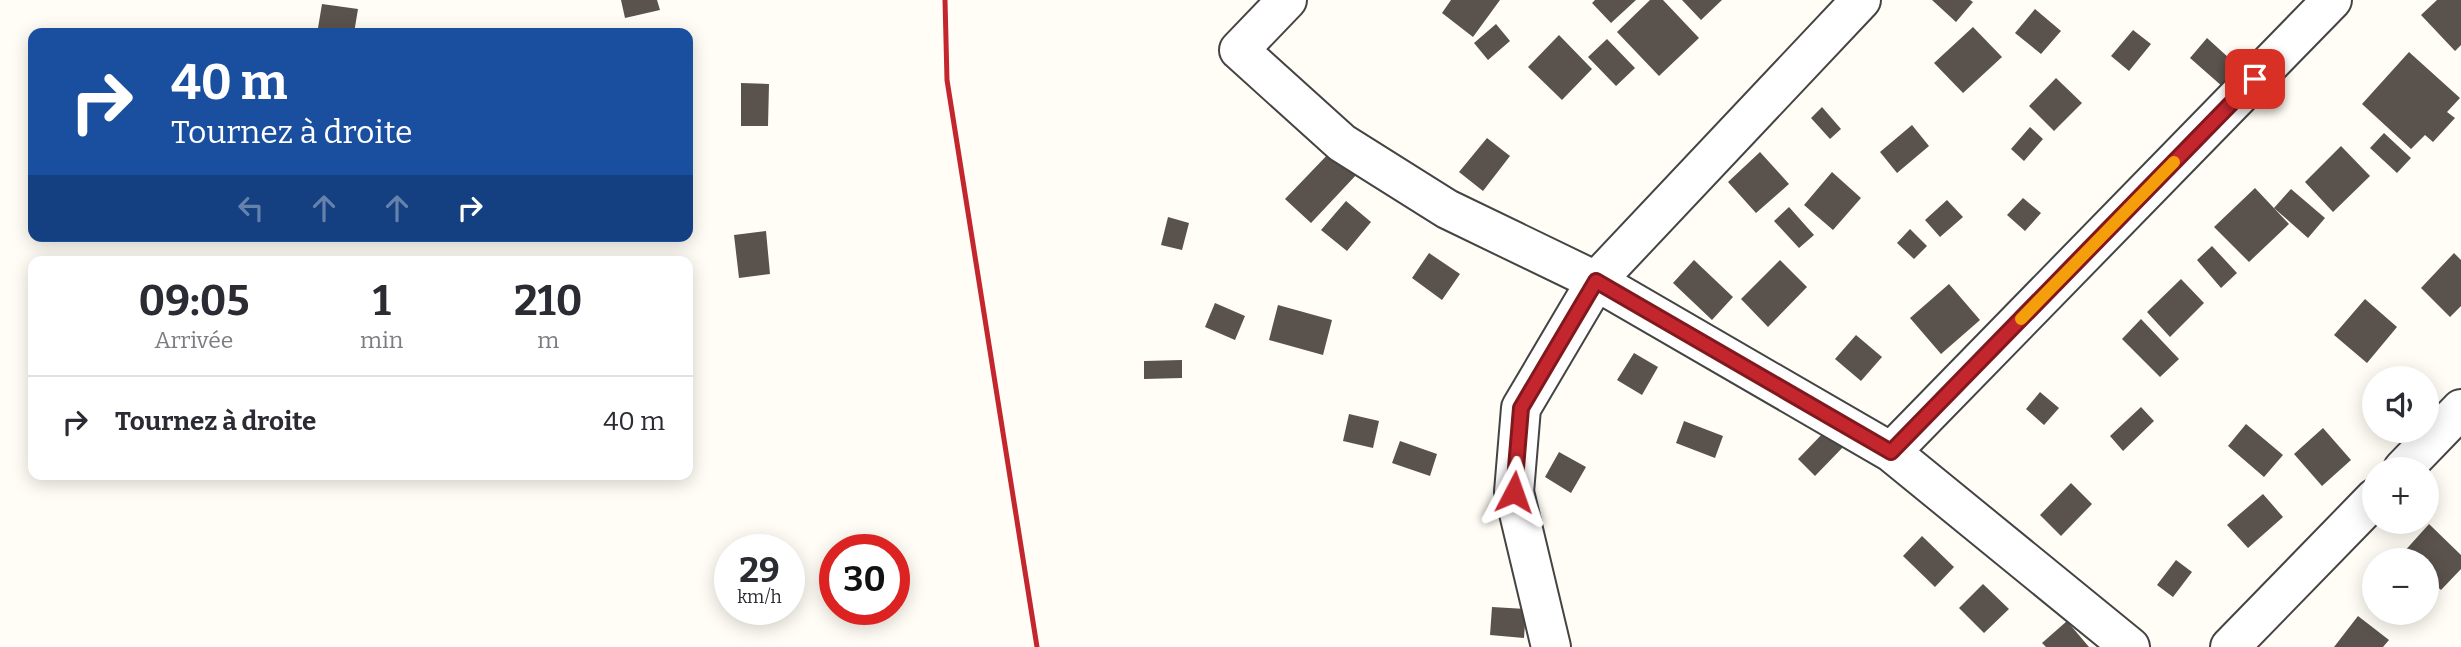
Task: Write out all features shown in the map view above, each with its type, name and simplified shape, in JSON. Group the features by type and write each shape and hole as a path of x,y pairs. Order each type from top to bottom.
{"street":[{"path":"1287,0 1239,50 1342,143 1447,209 1596,281 1891,452 2130,647"},
{"path":"1551,647 1514,492 1521,408 1596,281 1861,0"},
{"path":"1891,452 2332,0"},
{"path":"2415,457 2461,409"},
{"path":"2231,647 2362,511"}],"building":[{"path":"621,0 657,0 660,10 625,18"},
{"path":"1451,0 1500,0 1473,37 1442,13"},
{"path":"1595,0 1636,0 1611,23 1592,3"},
{"path":"1650,0 1663,0 1699,38 1659,76 1617,32"},
{"path":"1682,0 1722,0 1701,20"},
{"path":"1932,0 1970,0 1973,2 1956,22"},
{"path":"2437,0 2461,0 2461,45 2455,51 2421,15"},
{"path":"322,4 358,9 355,28 318,28"},
{"path":"2035,9 2061,31 2041,54 2015,33"},
{"path":"1496,24 1510,41 1488,60 1474,43"},
{"path":"1973,27 2002,57 1963,93 1934,63"},
{"path":"2133,30 2151,44 2129,71 2111,56"},
{"path":"1559,35 1592,69 1562,100 1528,67"},
{"path":"2207,38 2240,68 2223,87 2190,58"},
{"path":"1607,39 1635,68 1616,86 1588,57"},
{"path":"2409,52 2460,98 2447,112 2455,118 2433,142 2425,135 2411,149 2362,104"},
{"path":"2056,78 2082,103 2054,131 2029,106"},
{"path":"741,83 769,84 768,126 741,126"},
{"path":"1822,107 1841,129 1830,139 1811,118"},
{"path":"1912,125 1929,146 1897,173 1880,152"},
{"path":"2030,127 2043,139 2024,161 2011,149"},
{"path":"2384,133 2411,158 2397,173 2370,148"},
{"path":"1487,138 1510,156 1483,191 1459,172"},
{"path":"2341,146 2370,176 2333,212 2305,182"},
{"path":"1333,149 1358,173 1311,223 1285,199"},
{"path":"1760,152 1789,184 1756,213 1728,182"},
{"path":"1832,172 1861,198 1833,230 1804,205"},
{"path":"2255,188 2289,224 2249,262 2214,227"},
{"path":"2291,189 2325,218 2308,238 2274,208"},
{"path":"2023,198 2041,213 2025,231 2007,215"},
{"path":"1947,200 1963,217 1940,237 1925,220"},
{"path":"1346,201 1371,222 1347,251 1321,230"},
{"path":"1789,207 1814,235 1799,248 1774,221"},
{"path":"1168,217 1189,223 1182,250 1161,245"},
{"path":"1910,229 1927,246 1914,259 1897,243"},
{"path":"766,231 770,274 739,278 734,235"},
{"path":"2212,246 2237,273 2221,288 2197,260"},
{"path":"1429,253 1460,274 1442,300 1412,278"},
{"path":"2454,253 2461,260 2461,306 2450,317 2421,288"},
{"path":"1694,260 1733,297 1712,320 1673,283"},
{"path":"1780,260 1807,287 1768,327 1741,299"},
{"path":"2181,279 2204,303 2170,337 2147,312"},
{"path":"1949,284 1980,320 1941,354 1910,318"},
{"path":"2365,299 2397,327 2367,363 2334,335"},
{"path":"1215,303 1245,316 1235,340 1205,327"},
{"path":"1278,305 1332,320 1323,355 1269,340"},
{"path":"2141,319 2179,359 2160,377 2122,339"},
{"path":"1856,335 1882,357 1861,381 1835,359"},
{"path":"1634,353 1658,367 1642,395 1617,380"},
{"path":"1182,360 1182,378 1144,379 1144,361"},
{"path":"2040,392 2059,408 2044,425 2026,409"},
{"path":"2141,407 2154,421 2123,451 2110,436"},
{"path":"1349,414 1379,421 1373,448 1343,441"},
{"path":"1684,421 1723,436 1715,458 1676,443"},
{"path":"2246,424 2283,455 2264,477 2228,446"},
{"path":"1828,428 1845,445 1815,476 1798,459"},
{"path":"2323,428 2351,460 2322,486 2294,454"},
{"path":"1400,441 1437,454 1430,476 1392,463"},
{"path":"1559,452 1586,467 1571,493 1545,477"},
{"path":"2071,483 2092,504 2061,536 2040,515"},
{"path":"2263,494 2283,517 2248,548 2227,525"},
{"path":"2420,534 2439,534 2461,555 2461,569 2441,590 2439,548 2407,548"},
{"path":"1922,536 1954,567 1935,587 1903,556"},
{"path":"2176,560 2192,572 2173,597 2157,585"},
{"path":"1983,584 2009,609 1984,633 1959,608"},
{"path":"1492,607 1526,609 1524,638 1490,635"},
{"path":"2358,616 2362,619 2362,625 2370,625 2389,640 2383,647 2334,647"},
{"path":"2067,621 2089,647 2046,647 2042,643"}],"railway":[{"path":"945,0 947,80 1037,647"}],"slow traffic":[{"path":"2021,319 2174,162"}],"route":[{"path":"1514,492 1521,408 1596,281 1891,452 2255,79"}]}
